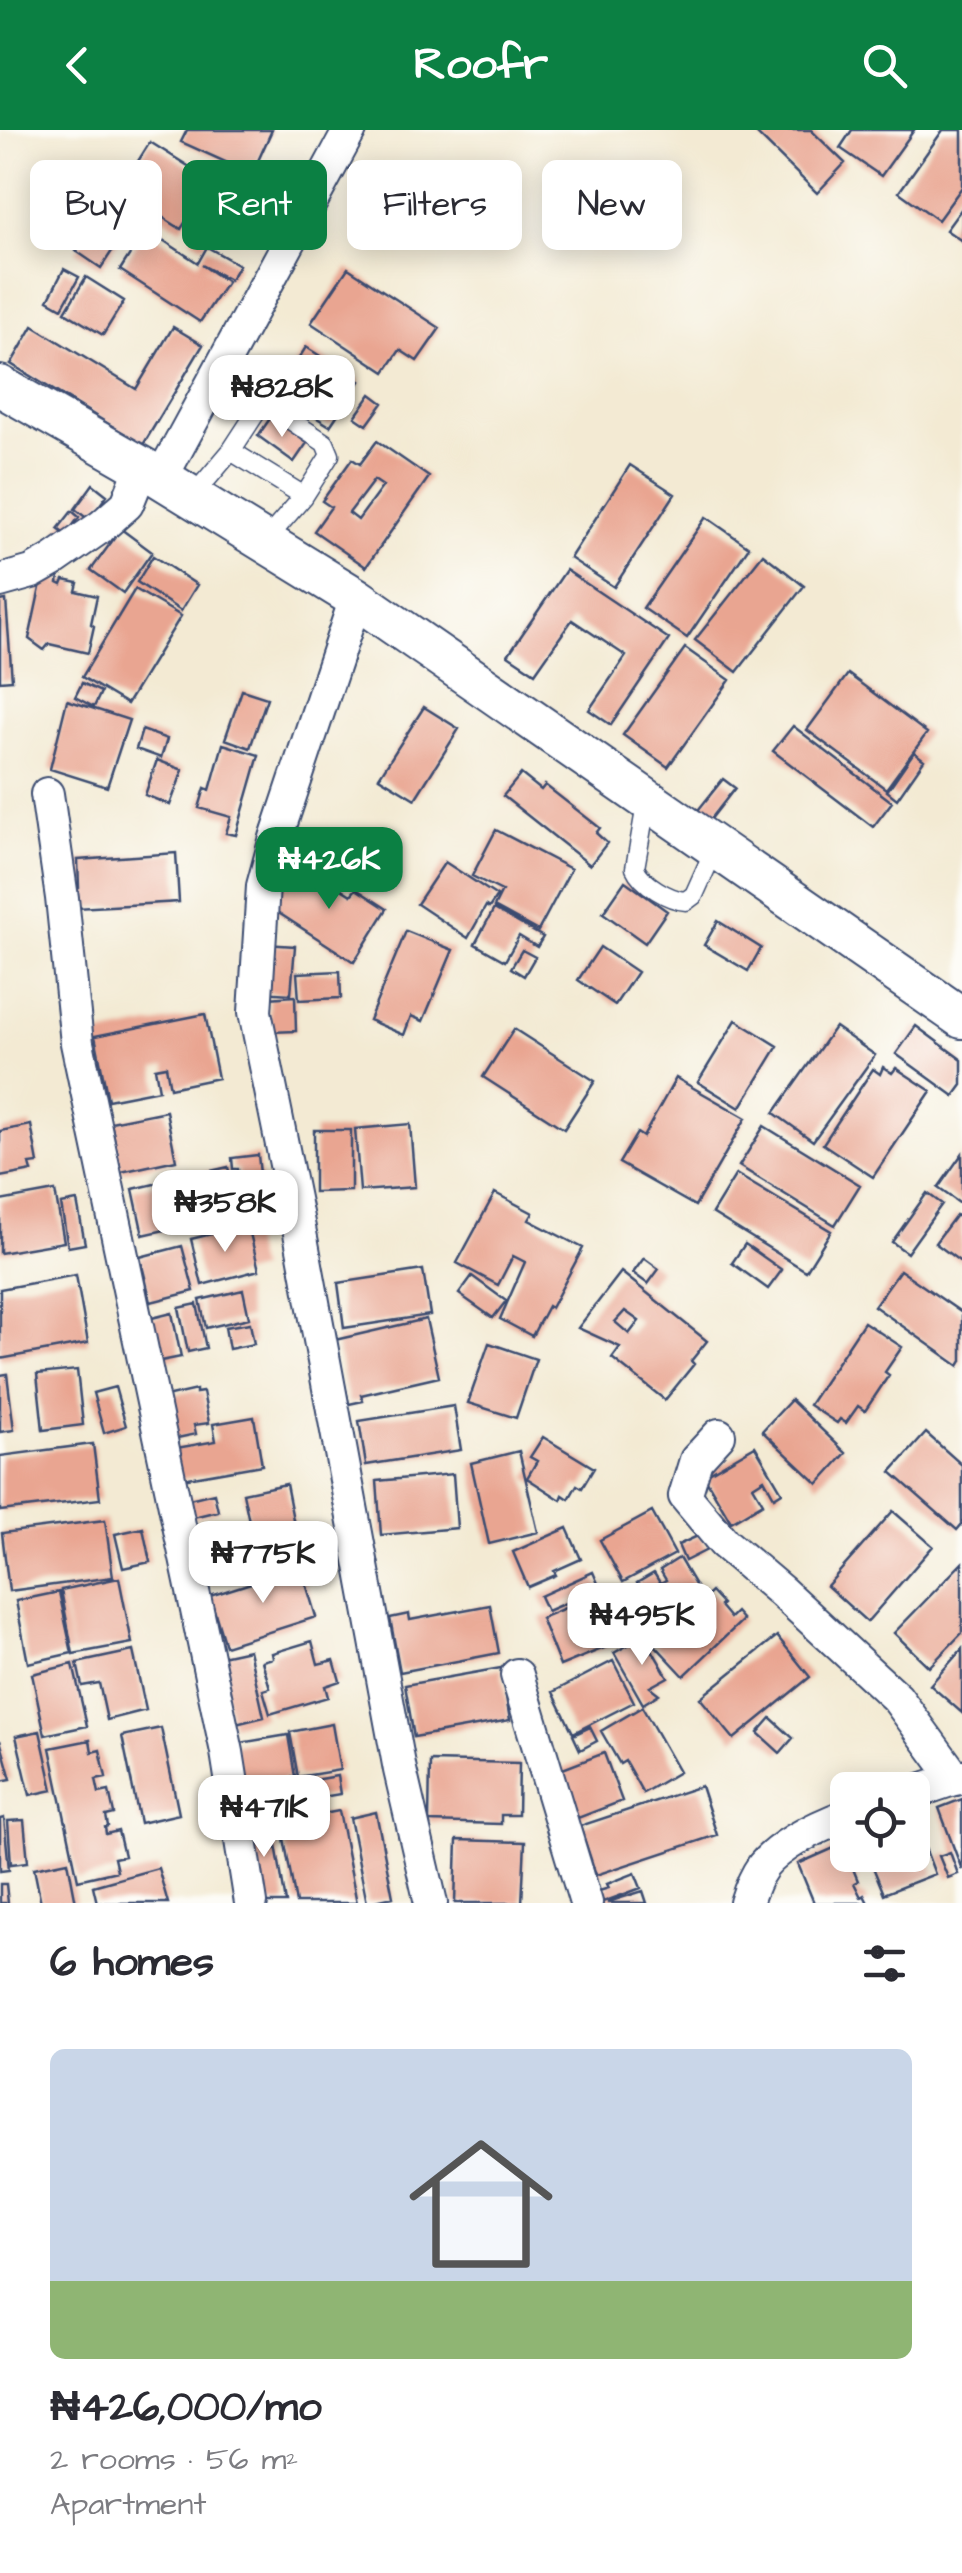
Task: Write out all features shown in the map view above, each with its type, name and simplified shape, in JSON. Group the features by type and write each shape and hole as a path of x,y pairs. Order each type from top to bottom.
{"street":[{"path":"0,581 32,572 53,560 165,481 350,130"},
{"path":"0,386 356,598 962,1018"},
{"path":"356,598 263,886 255,1012 400,1770 432,1903"},
{"path":"47,794 77,1043 228,1752 251,1903"},
{"path":"719,1434 696,1460 685,1496 724,1542 896,1698 959,1778 930,1787"},
{"path":"517,1675 586,1903"},
{"path":"746,1903 762,1867 775,1854 830,1824"}],"lane":[{"path":"165,481 231,451 260,408 264,404 269,406 325,443 330,454 304,496 264,542"},
{"path":"231,451 304,496"},
{"path":"647,798 634,868 639,877 686,902 694,896 717,846"}],"building":[{"path":"187,130 272,130 258,160 221,160 181,142"},
{"path":"811,130 845,163 817,193 756,133"},
{"path":"852,130 914,130 881,176 840,148"},
{"path":"943,130 962,130 962,187 938,220 899,192"},
{"path":"150,142 182,162 181,229 162,217 162,160 139,160"},
{"path":"962,208 962,241 946,230"},
{"path":"162,239 198,263 205,250 212,250 239,265 230,280 202,265 227,282 200,322 120,270 133,250 162,250"},
{"path":"77,250 113,250 101,268"},
{"path":"348,268 440,328 417,361 400,350 385,372 311,323"},
{"path":"64,269 79,277 62,308 48,300"},
{"path":"86,277 124,301 103,335 65,312"},
{"path":"33,326 136,389 173,327 203,345 143,445 11,364"},
{"path":"306,347 360,381 330,426 277,393"},
{"path":"371,394 383,403 367,425 355,417"},
{"path":"271,417 307,443 294,462 258,436"},
{"path":"377,441 429,477 366,567 314,531 331,507 322,501 352,459 360,464","holes":["374,480 383,486 358,520 349,513"]},
{"path":"630,465 675,494 614,587 570,558"},
{"path":"93,484 107,495 89,520 75,509"},
{"path":"72,511 79,517 66,535 58,529"},
{"path":"706,517 749,547 687,638 643,608"},
{"path":"121,529 152,552 123,593 91,570"},
{"path":"763,554 804,586 737,672 695,640"},
{"path":"153,556 197,585 181,611 137,582"},
{"path":"566,570 669,639 611,725 589,710 626,656 572,620 535,673 508,655"},
{"path":"43,574 59,577 58,583 62,585 64,580 78,583 76,591 97,596 88,653 49,644 44,650 29,639"},
{"path":"135,589 181,616 127,704 82,677"},
{"path":"6,600 12,680 0,681 0,601"},
{"path":"685,648 730,680 668,767 623,735"},
{"path":"848,674 927,733 886,789 807,730"},
{"path":"82,683 101,692 94,707 75,697"},
{"path":"242,690 267,698 250,748 225,739"},
{"path":"67,700 129,720 107,787 50,769"},
{"path":"424,707 459,729 415,799 379,777"},
{"path":"793,726 892,802 873,827 773,751"},
{"path":"142,730 167,739 161,758 136,749"},
{"path":"223,744 259,755 236,835 226,833 231,817 199,808 205,788 210,790"},
{"path":"914,752 924,760 897,799 887,791"},
{"path":"157,760 183,770 170,805 145,795"},
{"path":"521,774 541,790 545,785 600,828 596,833 607,843 590,865 503,796"},
{"path":"723,779 735,788 707,824 695,814"},
{"path":"496,830 571,869 538,931 494,907 502,891 472,876"},
{"path":"176,853 179,902 77,908 78,860"},
{"path":"445,862 497,896 489,908 486,906 468,938 417,904"},
{"path":"304,865 351,895 356,889 387,909 354,962 268,906 285,879 292,883"},
{"path":"625,881 667,911 645,943 603,913"},
{"path":"494,909 543,937 537,947 519,936 505,961 475,944"},
{"path":"718,921 761,948 748,971 704,945"},
{"path":"406,931 453,950 423,1021 411,1016 404,1035 369,1020"},
{"path":"264,944 295,946 291,994 260,992"},
{"path":"600,947 637,972 615,1005 578,980"},
{"path":"522,950 535,957 524,976 511,968"},
{"path":"340,971 341,998 299,1000 297,973"},
{"path":"295,996 296,1031 271,1032 269,998"},
{"path":"205,1014 218,1078 170,1088 166,1066 155,1068 159,1090 108,1100 95,1036"},
{"path":"736,1020 778,1046 740,1108 698,1082"},
{"path":"916,1026 962,1060 962,1085 954,1096 896,1054"},
{"path":"835,1027 875,1055 813,1141 774,1113"},
{"path":"514,1029 595,1081 564,1129 483,1077"},
{"path":"883,1067 892,1073 896,1068 931,1091 873,1177 823,1144 873,1069 880,1074"},
{"path":"676,1078 746,1118 695,1206 619,1163 637,1133 643,1137"},
{"path":"166,1111 176,1160 121,1172 111,1122"},
{"path":"410,1124 415,1187 360,1191 355,1129"},
{"path":"31,1125 38,1163 30,1164 32,1171 0,1177 0,1131"},
{"path":"764,1126 860,1185 835,1225 739,1166"},
{"path":"314,1130 351,1130 351,1191 314,1192"},
{"path":"962,1154 962,1205 938,1188"},
{"path":"258,1155 263,1202 242,1205 238,1169 233,1169 232,1158"},
{"path":"228,1167 239,1213 143,1235 133,1189"},
{"path":"736,1174 831,1231 806,1271 712,1213"},
{"path":"55,1191 64,1242 0,1253 0,1201"},
{"path":"495,1193 533,1213 529,1220 583,1248 532,1336 500,1319 525,1262 513,1256 498,1285 457,1263"},
{"path":"927,1193 942,1204 907,1253 892,1242"},
{"path":"77,1201 85,1244 68,1247 61,1204"},
{"path":"956,1215 962,1220 962,1263 935,1243"},
{"path":"248,1225 259,1270 202,1285 191,1239"},
{"path":"745,1244 782,1270 768,1289 732,1263"},
{"path":"182,1246 194,1291 151,1302 140,1257"},
{"path":"644,1258 659,1269 648,1284 633,1273"},
{"path":"423,1270 430,1315 344,1328 338,1283"},
{"path":"900,1270 962,1313 959,1366 874,1306"},
{"path":"621,1272 707,1341 665,1400 612,1358 620,1347 578,1328","holes":["625,1311 639,1321 629,1334 615,1322"]},
{"path":"76,1275 88,1343 0,1359 0,1289"},
{"path":"472,1276 506,1301 493,1318 459,1294"},
{"path":"243,1290 249,1318 206,1328 200,1300"},
{"path":"197,1304 206,1348 188,1352 179,1308"},
{"path":"172,1313 181,1357 156,1362 148,1319"},
{"path":"426,1319 439,1377 361,1395 363,1401 349,1404 335,1340"},
{"path":"864,1322 902,1347 865,1411 858,1406 846,1423 840,1419 837,1423 809,1405"},
{"path":"250,1323 254,1344 229,1349 225,1327"},
{"path":"489,1343 536,1359 516,1418 468,1403"},
{"path":"77,1370 83,1425 43,1430 37,1374"},
{"path":"7,1374 14,1430 0,1432 0,1375"},
{"path":"115,1387 126,1426 104,1433 93,1393"},
{"path":"203,1392 209,1423 194,1425 196,1434 168,1440 161,1398"},
{"path":"791,1400 846,1453 818,1484 762,1431"},
{"path":"454,1406 461,1450 366,1465 359,1421"},
{"path":"254,1417 262,1465 176,1480 171,1449 216,1441 213,1424"},
{"path":"926,1433 962,1465 962,1524 957,1530 891,1472"},
{"path":"543,1437 594,1468 582,1488 577,1485 569,1499 563,1495 561,1500 527,1478 537,1461 530,1457"},
{"path":"93,1444 100,1499 0,1511 0,1456"},
{"path":"755,1446 782,1492 774,1497 764,1479 753,1486 763,1503 731,1522 704,1476"},
{"path":"519,1451 538,1532 489,1544 471,1463"},
{"path":"453,1474 457,1528 381,1535 377,1481"},
{"path":"286,1484 297,1540 256,1554 243,1493"},
{"path":"214,1493 218,1511 185,1519 181,1501"},
{"path":"893,1511 933,1546 867,1622 827,1586"},
{"path":"652,1512 675,1554 623,1582 600,1540"},
{"path":"105,1520 113,1577 9,1591 2,1533"},
{"path":"143,1528 150,1562 123,1568 115,1534"},
{"path":"567,1528 581,1559 528,1587 513,1552"},
{"path":"700,1535 707,1550 685,1561 678,1545"},
{"path":"679,1558 698,1590 656,1615 637,1583 654,1573 660,1583 666,1580 660,1570"},
{"path":"962,1563 962,1633 929,1667 894,1633"},
{"path":"301,1567 316,1617 225,1646 210,1596"},
{"path":"593,1572 600,1588 547,1611 540,1596"},
{"path":"119,1578 132,1643 73,1654 61,1590"},
{"path":"606,1591 626,1639 560,1666 541,1618"},
{"path":"59,1592 72,1653 28,1663 16,1601"},
{"path":"711,1592 730,1618 736,1612 743,1620 684,1676 655,1645"},
{"path":"490,1605 499,1653 400,1672 390,1618 409,1614 410,1620"},
{"path":"644,1636 668,1677 650,1687 659,1694 643,1704 614,1653"},
{"path":"777,1636 810,1677 734,1739 700,1698"},
{"path":"312,1641 318,1664 334,1660 340,1681 325,1686 328,1697 270,1714 263,1690 270,1688 262,1661 273,1658 272,1653"},
{"path":"962,1649 962,1713 930,1685"},
{"path":"249,1650 264,1717 232,1725 217,1657"},
{"path":"133,1651 146,1710 107,1720 99,1683 82,1686 77,1663"},
{"path":"613,1661 634,1702 573,1733 553,1692"},
{"path":"73,1664 87,1726 45,1735 32,1674"},
{"path":"501,1668 510,1720 414,1737 405,1685"},
{"path":"642,1707 679,1772 643,1793 625,1761 620,1764 601,1731"},
{"path":"771,1718 793,1738 780,1753 758,1733"},
{"path":"332,1724 340,1770 298,1777 290,1732"},
{"path":"590,1727 597,1741 580,1750 573,1735"},
{"path":"161,1728 179,1814 140,1823 122,1736"},
{"path":"40,1731 53,1790 30,1795 16,1736"},
{"path":"288,1735 295,1777 241,1786 234,1744"},
{"path":"0,1740 11,1779 0,1781"},
{"path":"90,1740 92,1752 100,1750 106,1777 96,1779 99,1793 109,1791 114,1814 106,1816 106,1834 118,1831 124,1856 114,1858 117,1871 78,1880 50,1748"},
{"path":"604,1753 622,1801 578,1818 560,1770"},
{"path":"430,1761 519,1763 518,1815 501,1815 501,1824 429,1822"},
{"path":"337,1776 340,1794 299,1801 296,1783"},
{"path":"701,1786 717,1835 596,1875 580,1826"},
{"path":"962,1799 962,1870 939,1808"},
{"path":"339,1811 357,1903 296,1903 281,1822"},
{"path":"376,1812 393,1897 367,1903 350,1818"},
{"path":"271,1815 286,1903 256,1903 241,1820"},
{"path":"4,1818 9,1870 0,1871 0,1819"},
{"path":"24,1820 28,1862 11,1864 8,1821"},
{"path":"457,1840 525,1842 522,1903 455,1903"},
{"path":"830,1850 830,1872 854,1872 858,1881 854,1883 868,1903 814,1903 798,1864"},
{"path":"950,1852 958,1874 948,1878 939,1856"},
{"path":"68,1861 76,1903 41,1903 34,1868"},
{"path":"930,1861 935,1874 884,1894 875,1872 930,1872"},
{"path":"158,1868 168,1903 97,1903 93,1886"},
{"path":"635,1873 641,1888 603,1902 599,1891"},
{"path":"0,1884 6,1884 8,1903 0,1903"},
{"path":"643,1891 647,1903 608,1903 608,1902"}]}
